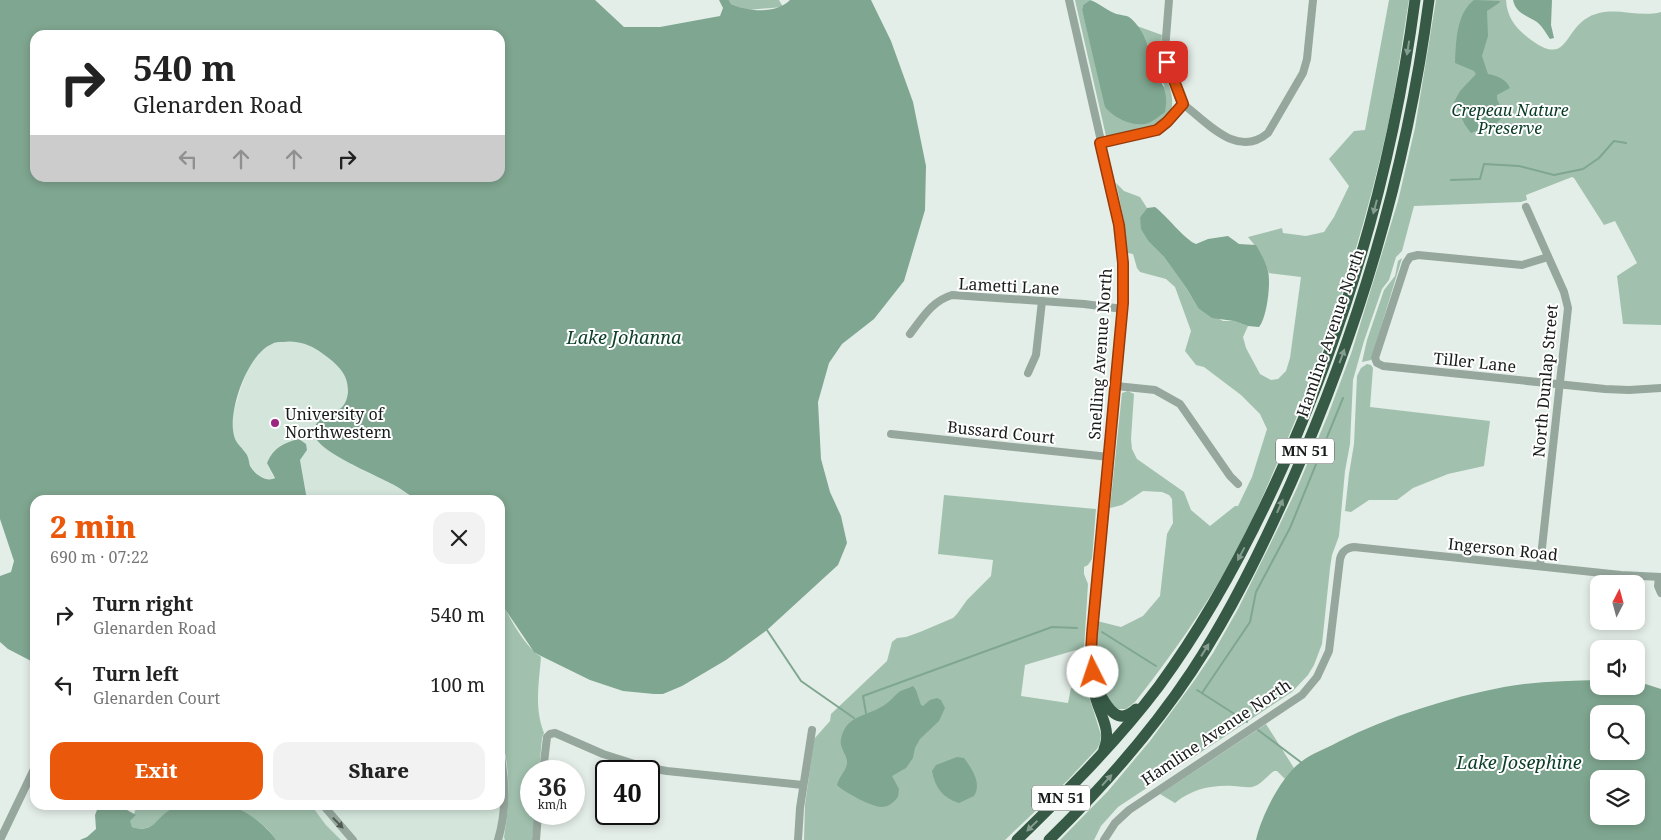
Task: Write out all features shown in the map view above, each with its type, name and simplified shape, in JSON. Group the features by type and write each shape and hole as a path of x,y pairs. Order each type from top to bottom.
{"highway":[{"name":"Hamline Avenue North","path":"1103,753 1167,675 1216,600 1250,538 1321,375 1349,295 1374,210 1399,103 1415,0"},
{"name":"Hamline Avenue North","path":"1049,840 1125,760 1172,700 1231,607 1267,536 1342,359 1367,284 1386,220 1401,156 1430,0"},
{"path":"1094,684 1108,709 1116,715 1125,716 1134,711 1167,675"},
{"path":"1094,684 1095,697 1108,741 1103,753"},
{"name":"MN 51","path":"1017,840 1077,782 1103,753"}],"street":[{"name":"Snelling Avenue North","path":"1069,0 1119,225 1123,263 1123,309 1092,634 1091,652 1094,684"},
{"path":"1169,0 1165,50 1171,75 1183,104 1220,133 1236,141 1247,143 1262,138 1268,133 1303,73 1307,59 1313,0"},
{"path":"1100,143 1157,130 1183,104"},
{"name":"North Dunlap Street","path":"1526,207 1564,292 1568,308 1540,566"},
{"name":"Tiller Lane","path":"1548,257 1522,265 1418,255 1410,256 1406,263 1375,358 1376,363 1383,366 1560,384 1630,390 1661,388"},
{"name":"Lametti Lane","path":"910,334 932,306 944,298 952,296 1042,301 1123,309"},
{"path":"1028,373 1036,355 1042,301"},
{"path":"1116,386 1155,390 1180,404 1230,476 1238,484"},
{"name":"Bussard Court","path":"891,434 1109,457"},
{"name":"Ingerson Road","path":"1344,551 1354,547 1620,575 1660,577"},
{"name":"Hamline Avenue North","path":"1104,840 1115,823 1129,810 1302,695 1310,686 1324,666 1329,651 1340,559 1344,551"},
{"path":"1660,577 1658,586 1661,593"},
{"path":"798,840 803,784 812,730"},
{"path":"543,760 546,739 550,734 558,734 603,754 644,767 803,784"},
{"path":"0,840 30,777"},
{"path":"327,810 353,840"},
{"path":"498,840 504,810"},
{"path":"536,840 537,825"}],"shaded area":[{"name":"University of Northwestern","path":"285,341 298,342 312,346 334,361 344,372 348,383 348,396 343,407 321,418 323,446 411,495 306,495 300,460 307,450 305,444 299,439 271,473 275,478 273,480 260,477 251,467 247,456 235,442 232,427 233,413 247,370 262,350 272,344"},
{"path":"505,754 509,784 509,810 505,840 341,840 315,810 505,810"}],"green space":[{"path":"729,0 779,0 783,7 747,10 731,4"},
{"path":"1075,0 1090,0 1083,5 1082,10 1091,46 1165,87 1151,60 1145,38 1137,26 1162,35 1161,58 1172,96 1170,113 1164,121 1143,131 1106,136"},
{"path":"1389,0 1409,0 1391,109 1356,250 1299,412 1258,508 1208,599 1161,669 1135,702 1126,709 1112,709 1103,688 1096,655 1097,621 1121,627 1143,616 1160,596 1167,534 1173,523 1172,499 1169,495 1162,492 1143,491 1122,505 1110,508 1122,393 1128,391 1134,394 1131,439 1132,449 1137,459 1184,492 1191,510 1210,526 1235,506 1238,506 1252,477 1267,429 1260,414 1241,395 1204,367 1196,365 1185,351 1191,331 1175,287 1166,279 1140,272 1133,254 1127,253 1124,221 1116,183 1124,191 1140,197 1147,208 1140,217 1149,242 1164,257 1198,308 1223,321 1234,321 1248,326 1243,337 1246,348 1260,374 1271,380 1278,379 1286,371 1290,358 1301,277 1269,273 1255,245 1248,237 1282,228 1283,233 1306,236 1324,232 1334,217 1349,186 1329,159 1354,131 1365,130"},
{"name":"Crepeau Nature Preserve","path":"1436,0 1506,0 1510,16 1518,28 1541,46 1551,50 1559,48 1585,19 1596,14 1612,12 1653,14 1661,12 1661,325 1623,324 1617,276 1637,263 1615,221 1604,225 1572,177 1526,195 1527,200 1521,202 1414,206 1402,251 1396,257 1389,280 1382,289 1353,380 1350,444 1345,471 1339,536 1332,555 1322,644 1314,665 1308,675 1292,692 1118,807 1101,826 1094,840 1060,840 1108,791 1150,741 1213,653 1238,609 1297,488 1328,415 1352,351 1398,201 1415,128"},
{"path":"1402,258 1371,360 1362,362 1367,340 1384,290 1395,276 1398,261"},
{"path":"1367,364 1373,368 1370,407 1490,421 1484,466 1448,474 1413,488 1397,500 1369,500 1351,512 1345,511 1354,444 1357,376 1361,368"},
{"path":"944,495 1096,509 1092,559 1084,567 1084,574 1088,584 1084,649 1025,665 1021,696 1068,703 1071,688 1084,680 1101,735 1100,743 1097,749 1068,780 1005,840 804,840 805,805 814,739 830,721 831,714 887,661 892,642 897,638 920,632 953,618 967,600 991,576 993,560 938,554"},
{"path":"505,608 523,638 541,657 538,705 544,733 540,760 520,760 520,825 534,825 532,840 505,840 508,772 505,752"},
{"path":"1266,724 1294,768 1285,779 1277,771 1274,771 1252,787 1209,787 1188,794 1175,803 1160,794"},
{"path":"135,810 172,810 153,825 145,828 132,827 129,821 135,816"},
{"path":"240,810 315,810 341,840 276,840 266,828"}],"water":[{"name":"Lake Johanna","path":"0,0 595,0 624,27 660,27 720,16 723,8 719,0 729,0 731,4 746,9 770,10 784,5 790,0 871,0 891,41 913,102 926,166 925,210 904,281 874,319 842,344 829,363 818,402 821,459 830,492 841,516 847,543 838,565 767,630 726,660 682,686 663,694 654,694 623,691 590,680 534,652 505,609 505,495 411,495 327,449 315,436 316,425 322,418 344,405 348,391 346,378 343,372 330,359 315,349 297,342 273,343 255,358 242,382 234,408 233,430 236,442 247,455 250,466 264,479 275,478 267,463 276,450 284,444 299,439 306,444 307,450 300,460 306,495 30,495 30,660 8,649 0,642 0,576 11,572 14,561 0,519"},
{"path":"1090,0 1114,13 1129,17 1136,23 1144,36 1151,61 1163,85 1166,97 1165,112 1155,120 1144,124 1133,124 1117,117 1105,107 1082,10 1083,5"},
{"path":"1474,0 1500,1 1487,11 1488,36 1482,56 1488,74 1501,78 1510,88 1497,95 1504,114 1502,118 1490,126 1471,133 1454,102 1460,91 1476,74 1474,71 1455,63 1460,21 1468,6"},
{"path":"1513,0 1552,0 1551,25 1554,38 1550,39 1537,22 1522,14 1514,5"},
{"path":"1155,207 1187,238 1196,244 1208,239 1228,236 1239,244 1256,245 1266,264 1269,276 1266,308 1259,327 1212,318 1198,308 1164,257 1149,242 1141,229 1140,217 1147,208"},
{"name":"Lake Josephine","path":"1590,680 1590,695 1645,695 1645,684 1661,689 1661,840 1256,840 1262,820 1279,787 1294,768 1314,754 1378,724 1419,709 1483,691 1516,685"},
{"path":"913,686 921,705 923,706 930,700 937,698 941,700 945,708 939,721 920,739 915,748 913,758 906,768 892,776 899,789 898,797 884,807 871,805 837,785 847,764 841,745 843,731 852,721 884,706 899,692"},
{"path":"957,757 964,758 967,762 973,771 977,786 974,796 959,803 944,795 935,782 932,771 936,765"},
{"path":"97,810 127,810 136,815 130,821 132,827 140,829 154,824 170,810 242,810 267,829 276,840 80,840 96,829 95,815"}],"waterway":[{"path":"1451,180 1480,179 1484,164 1519,166 1554,175 1583,169 1599,158 1614,141 1626,143"},
{"path":"1202,693 1250,622 1256,592 1290,528 1343,398"},
{"path":"866,713 863,696 1052,627 1077,628"},
{"path":"767,630 801,681 854,718"},
{"path":"1102,632 1156,666"},
{"path":"1197,690 1247,722"},
{"path":"1258,730 1302,763"}],"place":[{"name":"University of Northwestern","path":"275,423"}],"route":[{"path":"1093,672 1092,634 1123,303 1123,263 1119,225 1100,143 1157,130 1183,104 1167,62"}]}
